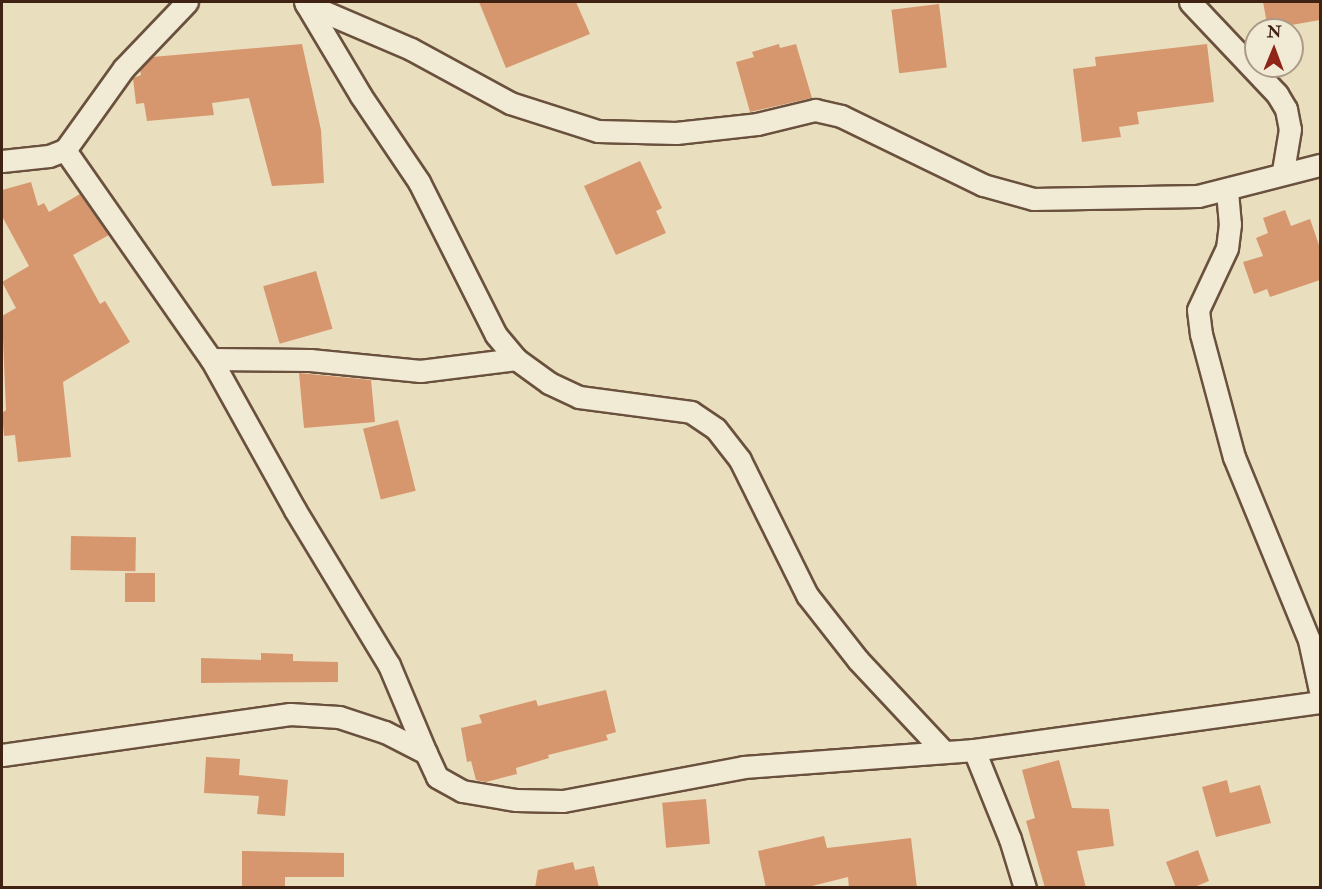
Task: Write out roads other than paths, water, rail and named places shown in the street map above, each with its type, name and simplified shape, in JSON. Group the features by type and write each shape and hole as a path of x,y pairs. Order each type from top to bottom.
{"street":[{"path":"2,161 49,156 65,150 124,68 188,2"},
{"path":"1190,2 1277,94 1286,109 1290,129 1283,171"},
{"path":"305,3 411,49 510,103 598,131 676,133 757,124 815,110 841,116 983,185 1033,199 1198,196 1227,190 1283,171 1320,165"},
{"path":"305,3 419,182 496,335 516,359 549,383 579,397 691,412 716,429 740,460 807,595 858,660 944,752"},
{"path":"65,150 211,359 295,510 389,665 437,777 462,791 516,800 563,801 744,767 974,750 1320,702"},
{"path":"1227,190 1230,224 1227,248 1198,310 1201,334 1234,457 1309,640 1320,691"},
{"path":"211,359 310,360 420,371 516,359"},
{"path":"2,755 290,714 339,717 385,732 426,753"},
{"path":"974,750 992,790 1025,888"}]}
